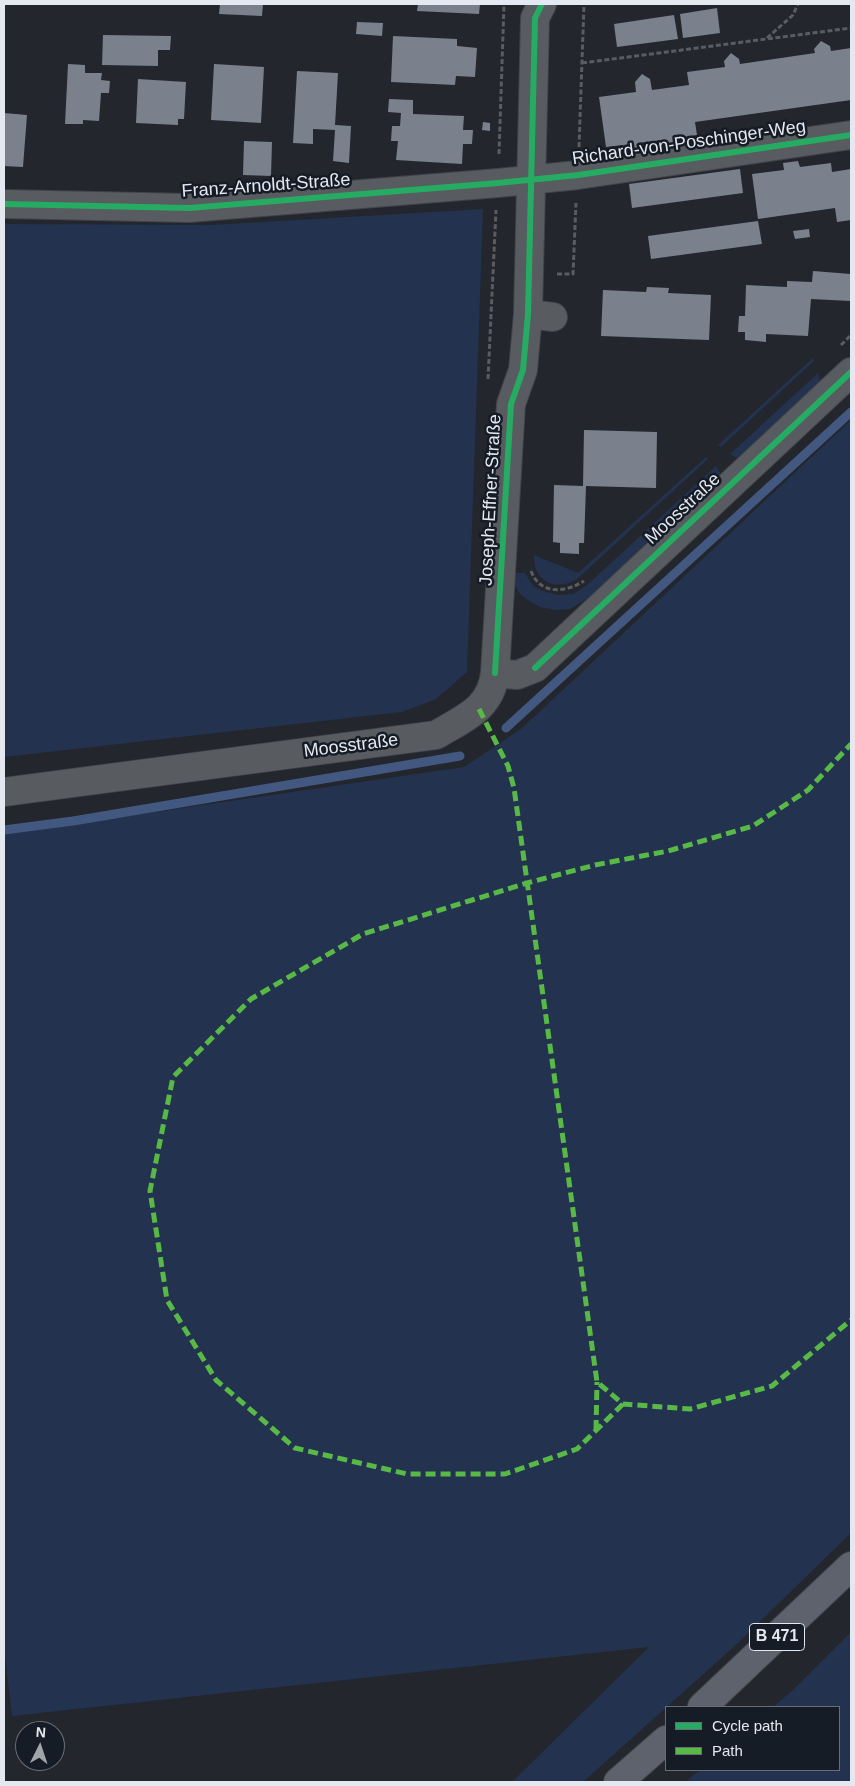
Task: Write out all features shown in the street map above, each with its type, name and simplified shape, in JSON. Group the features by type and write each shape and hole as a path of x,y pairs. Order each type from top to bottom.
{"highway":[{"name":"B 471","path":"703,1706 851,1566"},
{"path":"618,1782 665,1741"}],"street":[{"name":"Joseph-Effner-Straße","path":"496,672 511,404 540,316 531,179 536,18 542,4"},
{"name":"Richard-von-Poschinger-Weg","path":"531,179 578,175 851,135"},
{"name":"Franz-Arnoldt-Straße","path":"4,204 189,208 531,179"},
{"name":"Moosstraße","path":"4,792 436,735 479,709 488,698 494,686 496,672 517,674 535,668 851,372"}],"path":[{"path":"487,389 498,183 504,4"},
{"path":"766,38 793,15 798,4"},
{"path":"582,63 851,28"},
{"path":"837,348 851,335"},
{"path":"529,565 535,581 545,587 561,590 574,587 584,581"}],"shaded area":[{"path":"483,209 467,672 436,699 402,712 4,757 4,224 212,225"},
{"path":"813,358 814,361 721,447 718,445"},
{"path":"818,373 822,389 744,463 730,454"},
{"path":"851,420 851,1533 737,1644 668,1706 665,1706 665,1709 583,1782 512,1782 649,1647 12,1716 4,1647 4,834 464,767 521,729"},
{"path":"706,457 708,459 576,580 560,585 547,582 541,578 537,572 534,555 578,573"},
{"path":"716,466 724,480 601,591 570,609 555,610 540,607 519,593 513,582 514,573 525,573 534,587 558,595 573,594 587,585"},
{"path":"851,1632 851,1782 685,1782 699,1771 840,1771 840,1706 774,1706 794,1689"}],"building":[{"path":"220,4 263,4 262,16 219,14"},
{"path":"418,4 480,4 479,14 417,11"},
{"path":"717,8 720,33 683,38 680,14"},
{"path":"674,15 678,39 617,47 614,24"},
{"path":"357,22 383,23 382,36 356,34"},
{"path":"103,35 171,36 170,50 158,50 158,66 102,65"},
{"path":"393,36 457,39 457,46 477,48 475,77 456,76 455,85 391,82"},
{"path":"821,41 830,46 831,51 851,48 851,100 695,122 697,135 677,138 678,143 663,145 662,140 638,143 639,149 624,151 623,145 606,147 599,97 636,92 635,82 642,74 650,79 652,90 689,85 687,72 725,67 724,61 731,53 739,59 740,64 815,53 814,49"},
{"path":"68,64 85,65 85,73 102,73 101,80 110,81 109,93 101,93 99,121 83,120 83,124 65,124"},
{"path":"214,64 264,67 261,123 211,120"},
{"path":"297,71 338,73 335,125 351,126 349,163 333,161 335,130 313,129 313,144 293,143"},
{"path":"138,79 186,82 184,119 178,119 178,125 136,123"},
{"path":"389,99 413,100 413,114 464,116 463,130 473,130 472,144 463,144 462,164 396,160 398,141 391,141 392,126 400,126 401,113 388,112"},
{"path":"4,113 27,115 23,167 4,166"},
{"path":"483,122 490,123 490,131 482,130"},
{"path":"244,141 272,142 271,176 243,175"},
{"path":"798,161 800,167 831,163 832,172 851,169 851,220 837,222 835,208 758,219 752,174 784,170 783,163"},
{"path":"740,169 743,193 632,208 629,184"},
{"path":"758,221 762,244 651,259 648,236"},
{"path":"809,229 810,237 795,239 793,231"},
{"path":"813,271 851,274 851,301 811,299 808,336 766,334 766,342 745,340 745,332 738,332 739,316 745,316 746,285 787,287 787,281 812,282"},
{"path":"647,287 669,288 668,293 711,295 709,340 601,336 603,290 646,292"},
{"path":"584,430 657,432 656,488 586,486 584,543 579,543 579,554 560,553 560,543 553,542 554,485 583,486"}],"waterway":[{"path":"506,728 851,412"},
{"path":"4,830 73,821 460,756"}],"marked path":[{"path":"479,709 508,766 514,788 597,1382 623,1404 690,1409 772,1386 851,1320"},
{"path":"623,1404 577,1449 505,1474 407,1474 295,1448 216,1380 167,1300 150,1191 173,1077 251,999 363,934 527,883 595,865 668,851 753,826 808,790 851,744"},
{"path":"596,1430 597,1382"}],"cycle path":[{"path":"495,673 511,404 523,370 528,314 535,18 542,4"},
{"path":"4,204 189,208 498,183 578,175 851,135"},
{"path":"535,668 851,372"}]}
